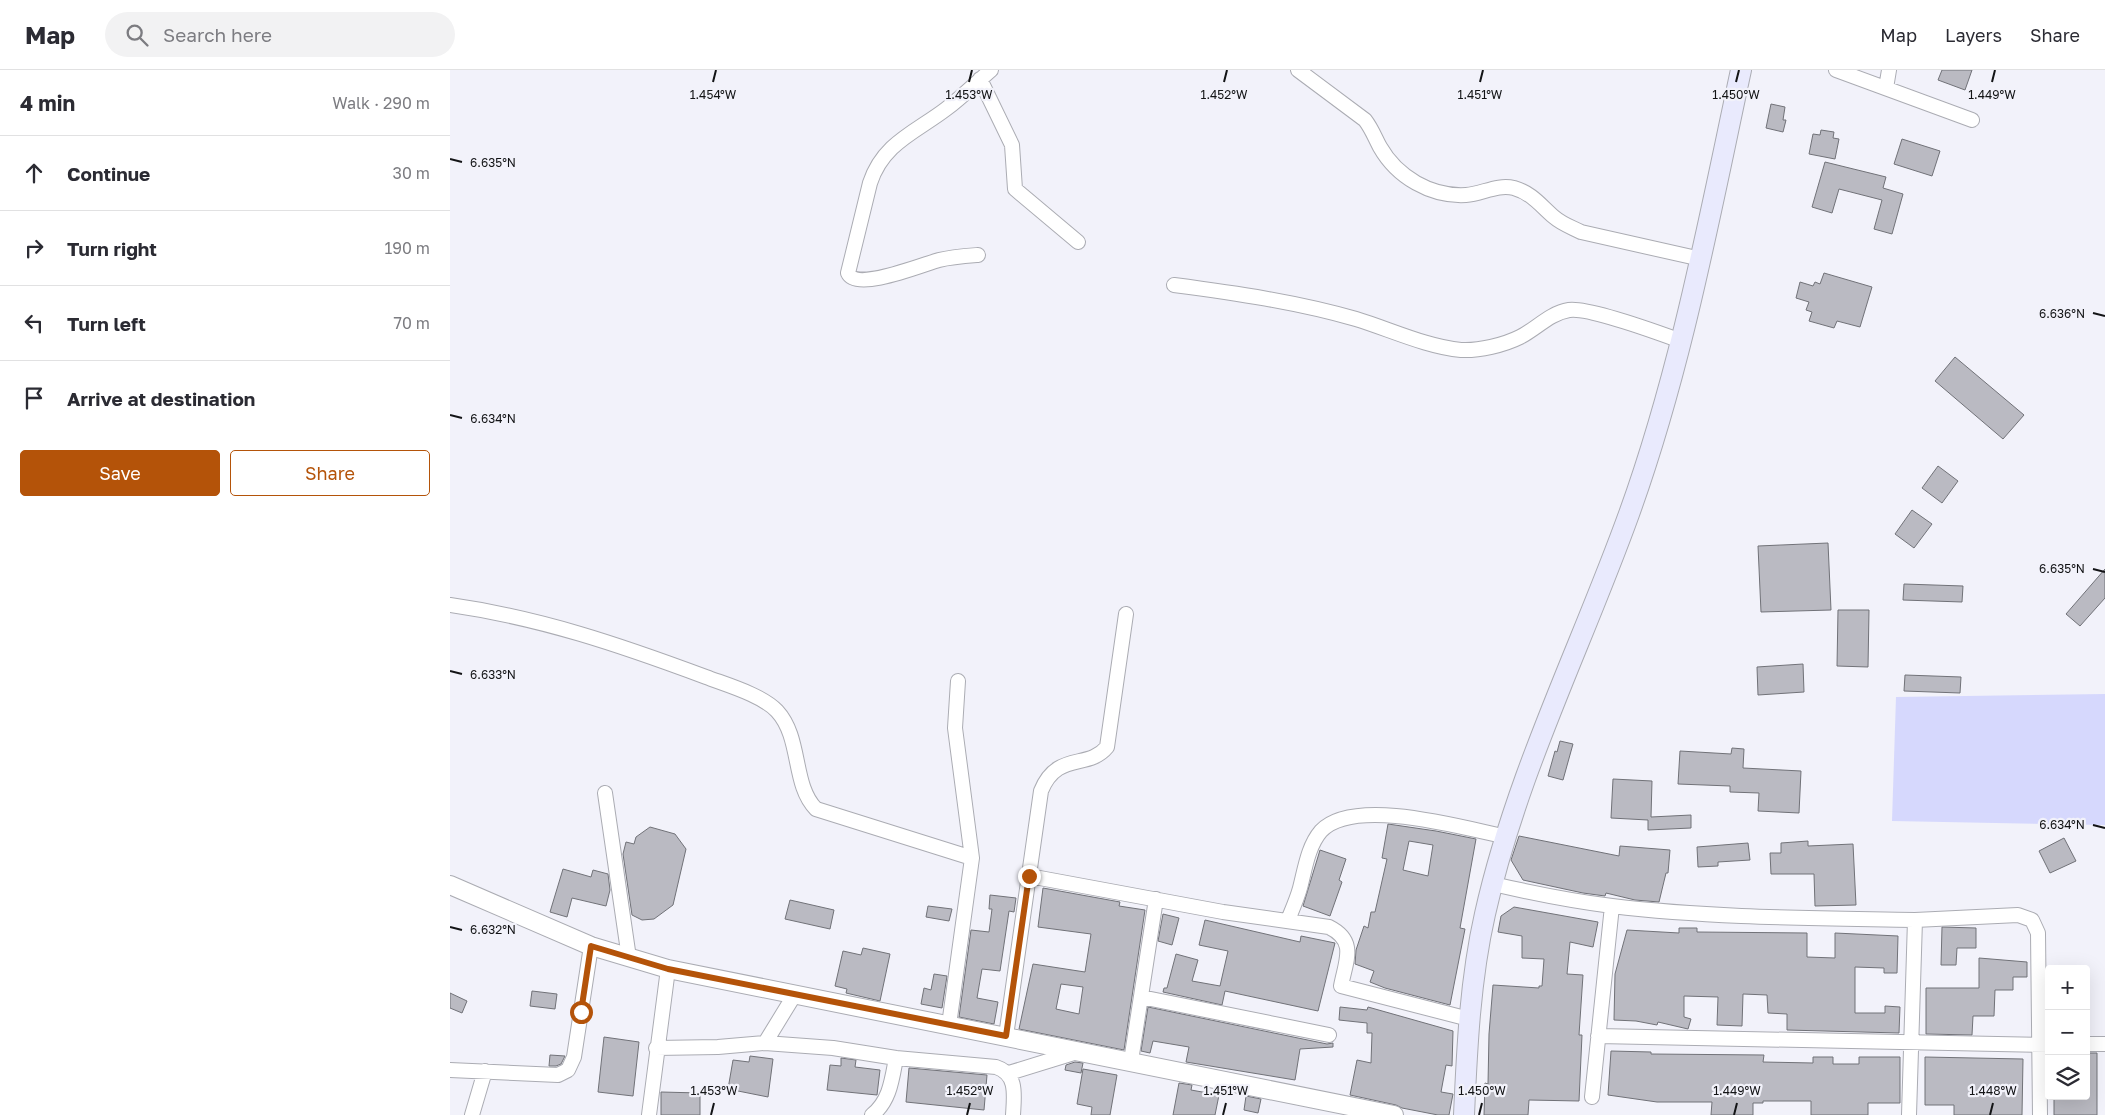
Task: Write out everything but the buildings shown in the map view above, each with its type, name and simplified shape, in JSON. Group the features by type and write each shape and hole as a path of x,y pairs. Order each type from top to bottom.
{"main road":[{"path":"1464,1115 1469,1020 1476,964 1493,884 1506,837 1563,678 1630,513 1681,341 1701,259 1741,70"}],"street":[{"path":"1298,70 1365,120 1371,128 1380,148 1396,168 1415,184 1435,191 1462,195 1474,194 1502,186 1512,188 1525,192 1559,220 1581,232 1701,259"},
{"path":"1836,70 1972,120"},
{"path":"1886,88 1889,70"},
{"path":"978,255 941,260 878,279 854,280 848,273 874,169 883,155 910,132 944,110 986,75 1012,145 1015,189 1078,242"},
{"path":"1174,285 1266,299 1355,319 1446,348 1463,350 1502,344 1519,337 1559,312 1572,309 1621,321 1681,341"},
{"path":"450,605 515,616 552,625 659,660 740,690 769,704 782,717 797,755 806,796 816,808 972,858"},
{"path":"1006,1036 1041,791 1046,779 1058,768 1096,756 1107,747 1126,614"},
{"path":"949,1025 972,858 955,728 958,681"},
{"path":"605,793 629,958"},
{"path":"1288,920 1299,891 1312,845 1322,830 1336,822 1354,816 1376,814 1423,820 1506,837"},
{"path":"1029,876 1223,912 1329,927 1342,933 1348,946 1341,986 1469,1020"},
{"path":"1493,884 1553,897 1612,906 1749,917 1915,920 2018,915 2032,920 2038,934 2044,1045 2040,1115"},
{"path":"450,886 591,946 668,969 1394,1115"},
{"path":"1130,1061 1156,899"},
{"path":"1592,1097 1612,906"},
{"path":"1909,1115 1915,920"},
{"path":"450,1070 558,1076 568,1070 574,1057 591,946"},
{"path":"649,1115 656,1048 668,969"},
{"path":"765,1043 795,994"},
{"path":"1141,997 1329,1035"},
{"path":"1598,1036 2044,1045"},
{"path":"656,1048 718,1047 765,1043 833,1048 896,1058 996,1066 1009,1073 1014,1089 1013,1115"},
{"path":"2090,1044 2105,1044"},
{"path":"1009,1073 1080,1051"},
{"path":"872,1115 886,1100 896,1058"},
{"path":"472,1115 486,1071"}],"shaded area":[{"path":"2105,694 2105,825 1892,821 1896,697"}],"route":[{"path":"581,1012 591,946 668,969 1006,1036 1029,876"}]}
